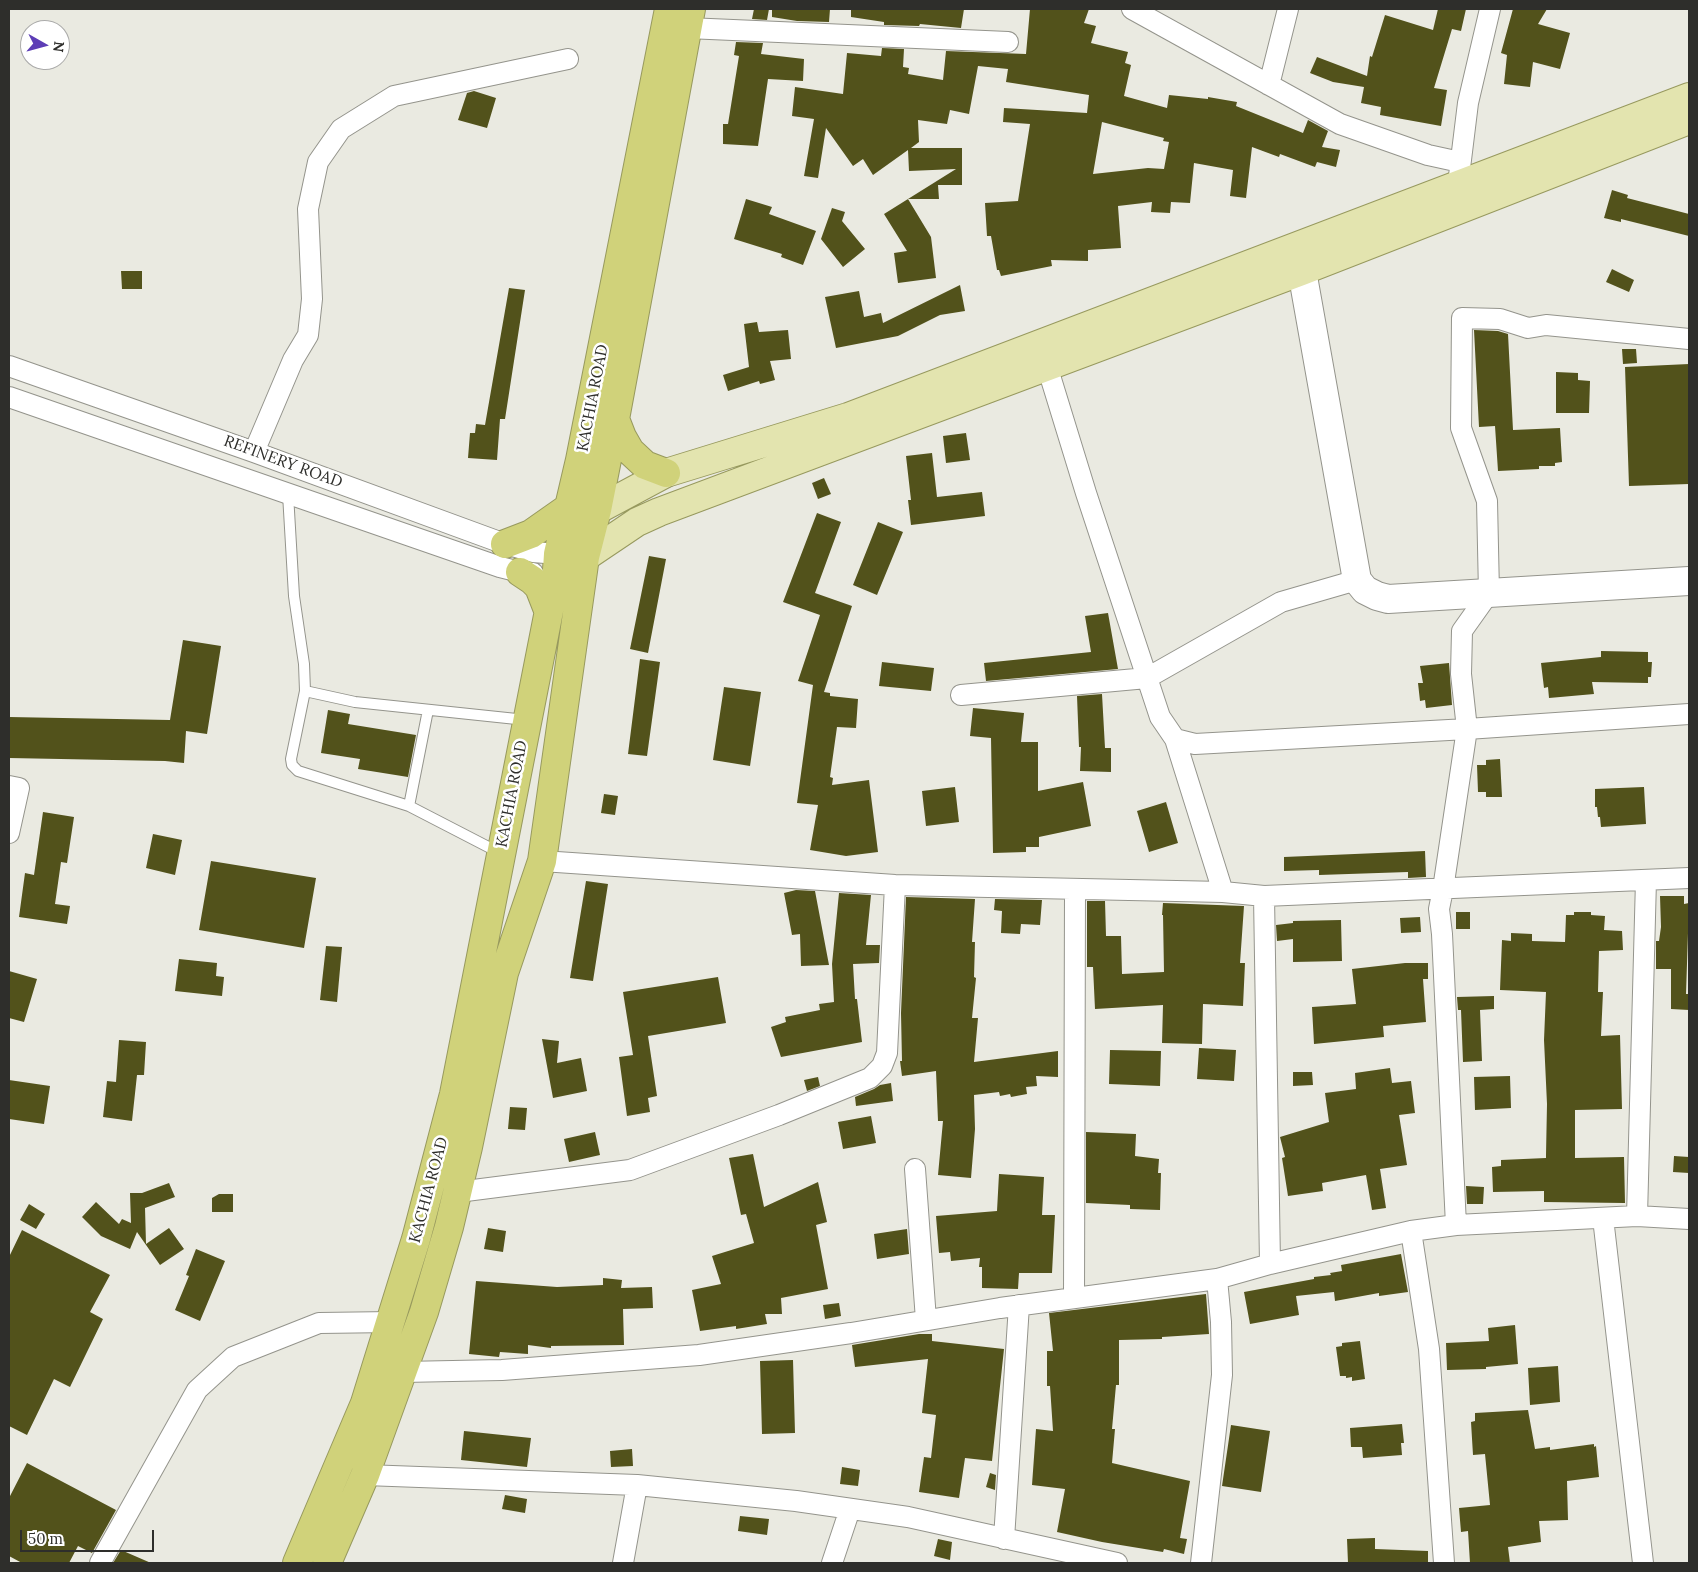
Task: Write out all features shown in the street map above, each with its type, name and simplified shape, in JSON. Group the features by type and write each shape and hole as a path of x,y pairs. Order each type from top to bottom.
{"highway":[{"name":"KACHIA ROAD","path":"297,1563 365,1403 392,1322 416,1239 454,1094 568,508 615,419 683,15"},
{"name":"KACHIA ROAD","path":"327,1563 365,1475 403,1372 432,1284 458,1192 504,973 542,861 585,556 597,510 594,461 683,15"},
{"path":"615,419 630,451 645,465 666,473"},
{"path":"505,544 532,534 568,508"},
{"path":"520,572 539,587 548,610"}],"main road":[{"path":"557,562 597,510 666,473 848,417 1459,174 1689,97"},
{"path":"557,562 585,556 637,522 660,512 1683,125"}],"street":[{"path":"1132,9 1340,124 1428,155 1459,174 1468,103 1490,9"},
{"path":"1269,85 1288,9"},
{"path":"683,15 1008,42"},
{"path":"254,452 293,360 308,335 312,299 308,209 318,162 341,129 394,96 568,59"},
{"path":"1302,270 1357,580 1365,590 1388,599 1689,581"},
{"path":"1456,1225 1442,934 1438,909 1443,889 1467,729 1461,674 1462,631 1489,593 1487,501 1461,428 1462,318 1500,319 1528,328 1546,325 1689,339"},
{"name":"REFINERY ROAD","path":"9,366 254,452 557,562"},
{"path":"1047,366 1086,493 1160,717 1175,739 1223,892"},
{"name":"REFINERY ROAD","path":"9,397 484,562 520,572 540,573 557,562"},
{"path":"460,527 484,562"},
{"path":"961,695 1147,678 1281,602 1357,580"},
{"path":"1175,739 1195,744 1467,729 1689,714"},
{"path":"9,786 18,788 9,833"},
{"path":"542,861 895,885 1223,892 1264,896 1689,878"},
{"path":"1637,1216 1646,880"},
{"path":"458,1192 630,1170 779,1116 870,1078 882,1066 887,1053 895,885"},
{"path":"1074,1298 1075,889"},
{"path":"1264,896 1270,1264"},
{"path":"915,1169 926,1320"},
{"path":"403,1372 502,1370 699,1355 1019,1305 1217,1279 1270,1264 1411,1231 1456,1225 1637,1216 1689,1219"},
{"path":"1603,1218 1643,1563"},
{"path":"1411,1231 1429,1349 1444,1563"},
{"path":"1201,1563 1222,1375 1221,1322 1217,1279"},
{"path":"1004,1538 1019,1305"},
{"path":"100,1563 197,1390 234,1357 319,1323 392,1322"},
{"path":"365,1475 636,1485 796,1501 908,1517 1117,1563"},
{"path":"624,1563 636,1485"},
{"path":"832,1563 850,1509"}],"lane":[{"path":"288,494 294,596 304,664 305,691 292,759 295,769 298,772 409,806 500,853"},
{"path":"305,691 355,702 526,720"},
{"path":"409,806 428,710"}],"building":[{"path":"754,9 769,9 767,20 752,19"},
{"path":"772,9 830,9 829,22 797,21 772,17"},
{"path":"851,9 964,9 961,28 920,24 919,26 884,25 884,22 851,17"},
{"path":"1030,9 1089,9 1084,23 1096,26 1091,43 1128,52 1125,63 1131,65 1124,96 1167,108 1169,95 1208,99 1208,97 1237,102 1236,106 1303,133 1308,120 1328,131 1322,147 1340,150 1336,167 1317,162 1315,167 1280,154 1279,157 1252,147 1246,198 1230,196 1233,170 1194,163 1190,203 1171,202 1170,213 1151,212 1152,202 1118,206 1121,248 1088,250 1088,261 1051,260 1052,266 1001,276 999,270 997,270 991,236 987,236 985,203 1018,201 1030,124 1003,122 1004,108 1087,113 1089,95 1006,82 1008,69 978,66 969,114 950,110 947,124 918,120 919,142 911,148 962,148 962,185 938,185 939,199 908,199 956,169 909,171 908,150 873,175 863,159 853,166 826,128 818,178 804,176 814,119 792,116 795,87 843,94 847,53 881,56 882,48 904,49 903,67 909,68 908,74 943,80 946,51 1026,54","holes":["1102,122 1164,138 1163,141 1169,142 1164,169 1148,168 1093,174"]},
{"path":"1438,9 1466,9 1461,31 1452,29 1434,88 1447,90 1441,126 1380,115 1381,107 1361,103 1364,87 1333,82 1310,73 1317,57 1367,76 1370,56 1372,57 1385,15 1433,30"},
{"path":"1513,9 1547,9 1538,24 1570,33 1560,69 1533,62 1530,87 1504,84 1507,55 1501,53"},
{"path":"736,42 763,43 761,54 804,59 803,81 768,79 758,146 723,144 723,124 728,124 739,56 734,55"},
{"path":"474,91 496,98 487,128 458,120 467,93"},
{"path":"1612,190 1628,195 1627,198 1689,214 1689,236 1621,219 1621,222 1604,218"},
{"path":"746,199 772,207 769,214 816,231 803,265 781,257 782,254 734,239"},
{"path":"908,199 931,237 936,278 898,283 894,253 907,251 884,214"},
{"path":"832,208 845,212 842,221 865,249 843,267 821,239"},
{"path":"1612,269 1634,280 1629,292 1606,282"},
{"path":"121,271 142,271 142,289 122,289"},
{"path":"960,285 965,311 940,315 898,336 836,348 825,297 859,291 864,317 881,313 883,323"},
{"path":"509,288 525,290 505,419 500,419 497,460 468,458 470,433 475,433 476,424 485,425"},
{"path":"757,322 759,332 788,330 791,359 770,361 775,380 760,384 759,381 728,391 723,375 749,367 744,324"},
{"path":"1474,330 1498,331 1508,334 1513,430 1560,428 1562,462 1555,463 1555,466 1539,466 1539,469 1498,471 1495,426 1479,427"},
{"path":"1622,349 1636,349 1637,363 1623,364"},
{"path":"1689,364 1689,484 1629,486 1625,367"},
{"path":"1556,372 1578,373 1578,380 1590,381 1589,413 1556,413"},
{"path":"966,433 970,460 946,463 943,436"},
{"path":"932,453 937,497 982,492 985,516 911,525 908,500 911,500 906,456"},
{"path":"824,478 831,494 818,499 812,483"},
{"path":"817,513 841,522 815,593 852,606 824,692 830,693 830,696 858,699 856,728 837,727 830,777 833,778 832,785 869,780 878,852 846,856 810,850 818,805 797,803 813,685 798,681 820,615 783,602"},
{"path":"878,522 903,532 877,595 853,585"},
{"path":"649,556 666,559 648,653 630,649"},
{"path":"1108,613 1118,669 986,681 984,663 1091,652 1085,616"},
{"path":"183,640 221,646 207,734 186,731 184,763 9,758 9,717 170,720"},
{"path":"1601,651 1648,652 1648,662 1652,662 1651,677 1648,677 1648,683 1592,682 1594,694 1549,698 1548,687 1544,688 1541,663 1601,657"},
{"path":"640,659 660,662 647,756 628,754"},
{"path":"882,662 934,668 931,691 879,686"},
{"path":"1449,663 1452,705 1426,708 1425,700 1420,701 1418,683 1423,683 1420,666"},
{"path":"724,687 761,692 750,766 713,760"},
{"path":"1102,694 1105,748 1111,748 1111,772 1080,771 1081,747 1079,747 1077,696"},
{"path":"973,708 1024,713 1021,742 1038,742 1038,791 1083,782 1091,826 1039,837 1039,847 1026,847 1026,852 993,853 991,738 970,736"},
{"path":"328,710 350,714 348,724 416,735 408,777 358,769 360,759 321,753"},
{"path":"1500,759 1502,797 1486,797 1486,792 1478,792 1477,765 1486,765 1486,760"},
{"path":"955,787 959,822 926,826 922,791"},
{"path":"1644,787 1646,824 1601,827 1597,807 1595,807 1595,789"},
{"path":"604,794 618,796 615,815 601,813"},
{"path":"1166,802 1178,843 1149,852 1137,811"},
{"path":"43,812 74,817 67,863 61,862 55,904 70,906 67,924 19,917 25,873 34,875"},
{"path":"153,834 182,840 175,875 146,868"},
{"path":"1425,851 1426,877 1408,878 1408,872 1319,875 1319,870 1284,871 1284,857"},
{"path":"211,861 316,878 304,948 199,930"},
{"path":"586,881 608,884 593,981 570,978"},
{"path":"796,890 815,891 829,965 801,966 800,934 792,935 784,893"},
{"path":"839,893 871,895 866,945 880,945 879,963 853,964 855,999 857,999 862,1042 781,1057 771,1027 786,1022 785,1017 820,1010 819,1004 834,1002 832,964"},
{"path":"1660,896 1684,896 1684,904 1689,903 1686,994 1689,994 1689,1010 1671,1009 1671,969 1656,969 1656,941 1659,941 1661,927"},
{"path":"906,897 975,899 972,942 975,942 974,977 976,978 972,1018 978,1018 974,1062 1058,1051 1058,1077 1036,1076 1037,1086 1026,1087 1027,1094 1011,1097 1010,1094 1000,1096 999,1092 974,1095 975,1129 971,1178 938,1175 943,1121 938,1121 936,1071 902,1076 900,1061 902,1061 901,1013"},
{"path":"995,899 1042,900 1040,925 1021,924 1020,934 1001,933 1002,911 994,910"},
{"path":"1087,901 1105,901 1106,936 1121,936 1122,974 1164,972 1163,903 1244,906 1240,963 1245,963 1243,1006 1203,1004 1202,1044 1162,1043 1163,1005 1095,1009 1093,967 1087,967"},
{"path":"1456,912 1470,912 1470,929 1456,929"},
{"path":"1574,912 1591,912 1591,915 1605,916 1604,930 1622,931 1623,950 1599,951 1598,992 1603,992 1601,1036 1620,1035 1622,1109 1575,1110 1575,1158 1624,1157 1625,1203 1544,1202 1544,1191 1493,1192 1492,1167 1501,1166 1501,1160 1546,1158 1547,1104 1544,1040 1546,992 1500,990 1502,940 1511,941 1511,933 1532,934 1532,941 1565,942 1566,915 1574,915"},
{"path":"1420,917 1421,932 1401,933 1400,918"},
{"path":"1341,920 1342,961 1293,962 1293,939 1277,941 1276,925 1293,923 1293,921"},
{"path":"326,946 342,947 337,1002 320,1000"},
{"path":"179,959 217,963 216,976 224,977 222,996 175,991"},
{"path":"1405,963 1428,963 1428,979 1423,979 1426,1022 1383,1026 1384,1037 1314,1044 1312,1007 1356,1004 1352,969"},
{"path":"9,971 37,979 24,1022 9,1018"},
{"path":"718,977 726,1023 648,1036 657,1096 648,1098 650,1112 627,1116 619,1057 633,1055 623,992"},
{"path":"1494,996 1494,1009 1480,1010 1482,1061 1463,1062 1461,1010 1458,1010 1457,997"},
{"path":"542,1039 559,1041 557,1063 581,1058 587,1091 553,1098"},
{"path":"119,1040 146,1042 144,1075 137,1075 132,1121 103,1117 107,1081 116,1082"},
{"path":"1199,1048 1236,1050 1234,1081 1197,1079"},
{"path":"1110,1050 1161,1051 1160,1086 1109,1084"},
{"path":"1390,1068 1392,1083 1411,1081 1415,1113 1399,1115 1407,1165 1380,1169 1386,1208 1372,1210 1366,1175 1322,1183 1323,1191 1288,1196 1282,1158 1285,1157 1280,1137 1329,1122 1325,1093 1356,1089 1355,1073"},
{"path":"1293,1072 1312,1072 1313,1085 1293,1086"},
{"path":"1510,1076 1511,1108 1475,1110 1474,1077"},
{"path":"818,1077 820,1086 807,1091 804,1080"},
{"path":"9,1080 50,1086 44,1124 9,1119"},
{"path":"891,1083 893,1101 856,1106 855,1097 880,1085"},
{"path":"510,1107 527,1108 525,1130 508,1129"},
{"path":"871,1116 876,1143 843,1149 838,1122"},
{"path":"595,1132 600,1155 569,1162 564,1139"},
{"path":"1086,1132 1136,1134 1135,1156 1159,1159 1158,1173 1161,1173 1160,1210 1130,1209 1130,1205 1086,1203"},
{"path":"753,1154 764,1207 818,1182 827,1222 816,1225 828,1289 781,1298 782,1314 765,1314 767,1324 736,1329 736,1326 700,1331 692,1290 721,1284 712,1256 754,1243 746,1214 741,1215 729,1158"},
{"path":"1674,1156 1689,1157 1689,1173 1673,1172"},
{"path":"999,1174 1044,1177 1042,1215 1055,1215 1052,1273 1019,1273 1018,1289 982,1288 982,1267 979,1267 980,1258 951,1261 950,1252 939,1253 936,1216 997,1211"},
{"path":"169,1183 175,1197 145,1208 146,1244 169,1228 184,1249 160,1265 137,1232 130,1249 101,1236 82,1217 96,1202 119,1224 122,1219 131,1223 130,1193 142,1193"},
{"path":"1466,1186 1484,1187 1483,1204 1467,1204"},
{"path":"219,1194 233,1194 233,1212 212,1212 212,1198"},
{"path":"29,1204 45,1214 36,1229 20,1220"},
{"path":"488,1228 506,1231 503,1252 484,1249"},
{"path":"907,1229 909,1254 877,1259 874,1234"},
{"path":"22,1230 110,1275 90,1312 103,1319 70,1387 54,1379 27,1435 9,1426 9,1257"},
{"path":"196,1249 225,1261 200,1321 175,1310 189,1276 186,1275"},
{"path":"1401,1254 1408,1292 1379,1296 1379,1293 1335,1301 1334,1292 1296,1296 1299,1315 1250,1324 1244,1292 1331,1275 1330,1273 1342,1271 1341,1265"},
{"path":"603,1278 622,1280 621,1288 652,1287 653,1308 623,1309 624,1345 551,1346 551,1348 528,1345 528,1354 500,1352 499,1357 469,1354 476,1281 557,1287 603,1285"},
{"path":"1206,1294 1209,1334 1162,1337 1162,1339 1119,1340 1119,1385 1116,1385 1112,1429 1115,1429 1112,1463 1190,1481 1180,1538 1187,1539 1184,1554 1164,1549 1163,1552 1102,1542 1057,1532 1065,1489 1032,1485 1036,1429 1053,1431 1050,1386 1047,1386 1047,1351 1053,1351 1049,1313"},
{"path":"839,1303 841,1316 825,1319 823,1305"},
{"path":"1515,1325 1518,1364 1486,1367 1486,1369 1447,1370 1446,1343 1489,1341 1488,1328"},
{"path":"919,1334 932,1334 932,1341 1004,1349 992,1461 965,1458 959,1498 919,1492 924,1457 931,1458 936,1415 922,1413 928,1359 855,1367 852,1345"},
{"path":"1360,1341 1365,1379 1352,1381 1352,1377 1340,1376 1336,1347 1342,1346 1342,1343"},
{"path":"793,1360 795,1433 762,1434 760,1361"},
{"path":"1558,1366 1560,1402 1530,1405 1528,1368"},
{"path":"1528,1410 1535,1449 1550,1447 1550,1450 1594,1444 1594,1447 1596,1446 1599,1477 1567,1481 1568,1520 1539,1521 1541,1542 1508,1547 1510,1563 1470,1563 1468,1531 1461,1532 1459,1508 1490,1505 1485,1454 1473,1455 1471,1422 1475,1421 1475,1413"},
{"path":"1402,1424 1404,1443 1401,1443 1402,1455 1363,1458 1362,1447 1351,1447 1350,1428"},
{"path":"1231,1425 1270,1431 1261,1492 1222,1486"},
{"path":"464,1431 531,1438 527,1467 461,1460"},
{"path":"632,1449 633,1466 611,1467 610,1451"},
{"path":"27,1463 116,1510 92,1553 78,1546 69,1563 22,1563 9,1556 9,1498"},
{"path":"842,1467 860,1470 858,1486 840,1484"},
{"path":"990,1473 996,1475 995,1490 986,1487"},
{"path":"505,1495 527,1499 525,1513 502,1509"},
{"path":"740,1516 769,1519 767,1535 738,1531"},
{"path":"1375,1538 1375,1549 1428,1551 1428,1563 1348,1563 1347,1539"},
{"path":"938,1539 952,1542 950,1560 934,1556"},
{"path":"121,1550 151,1563 113,1563"}]}
